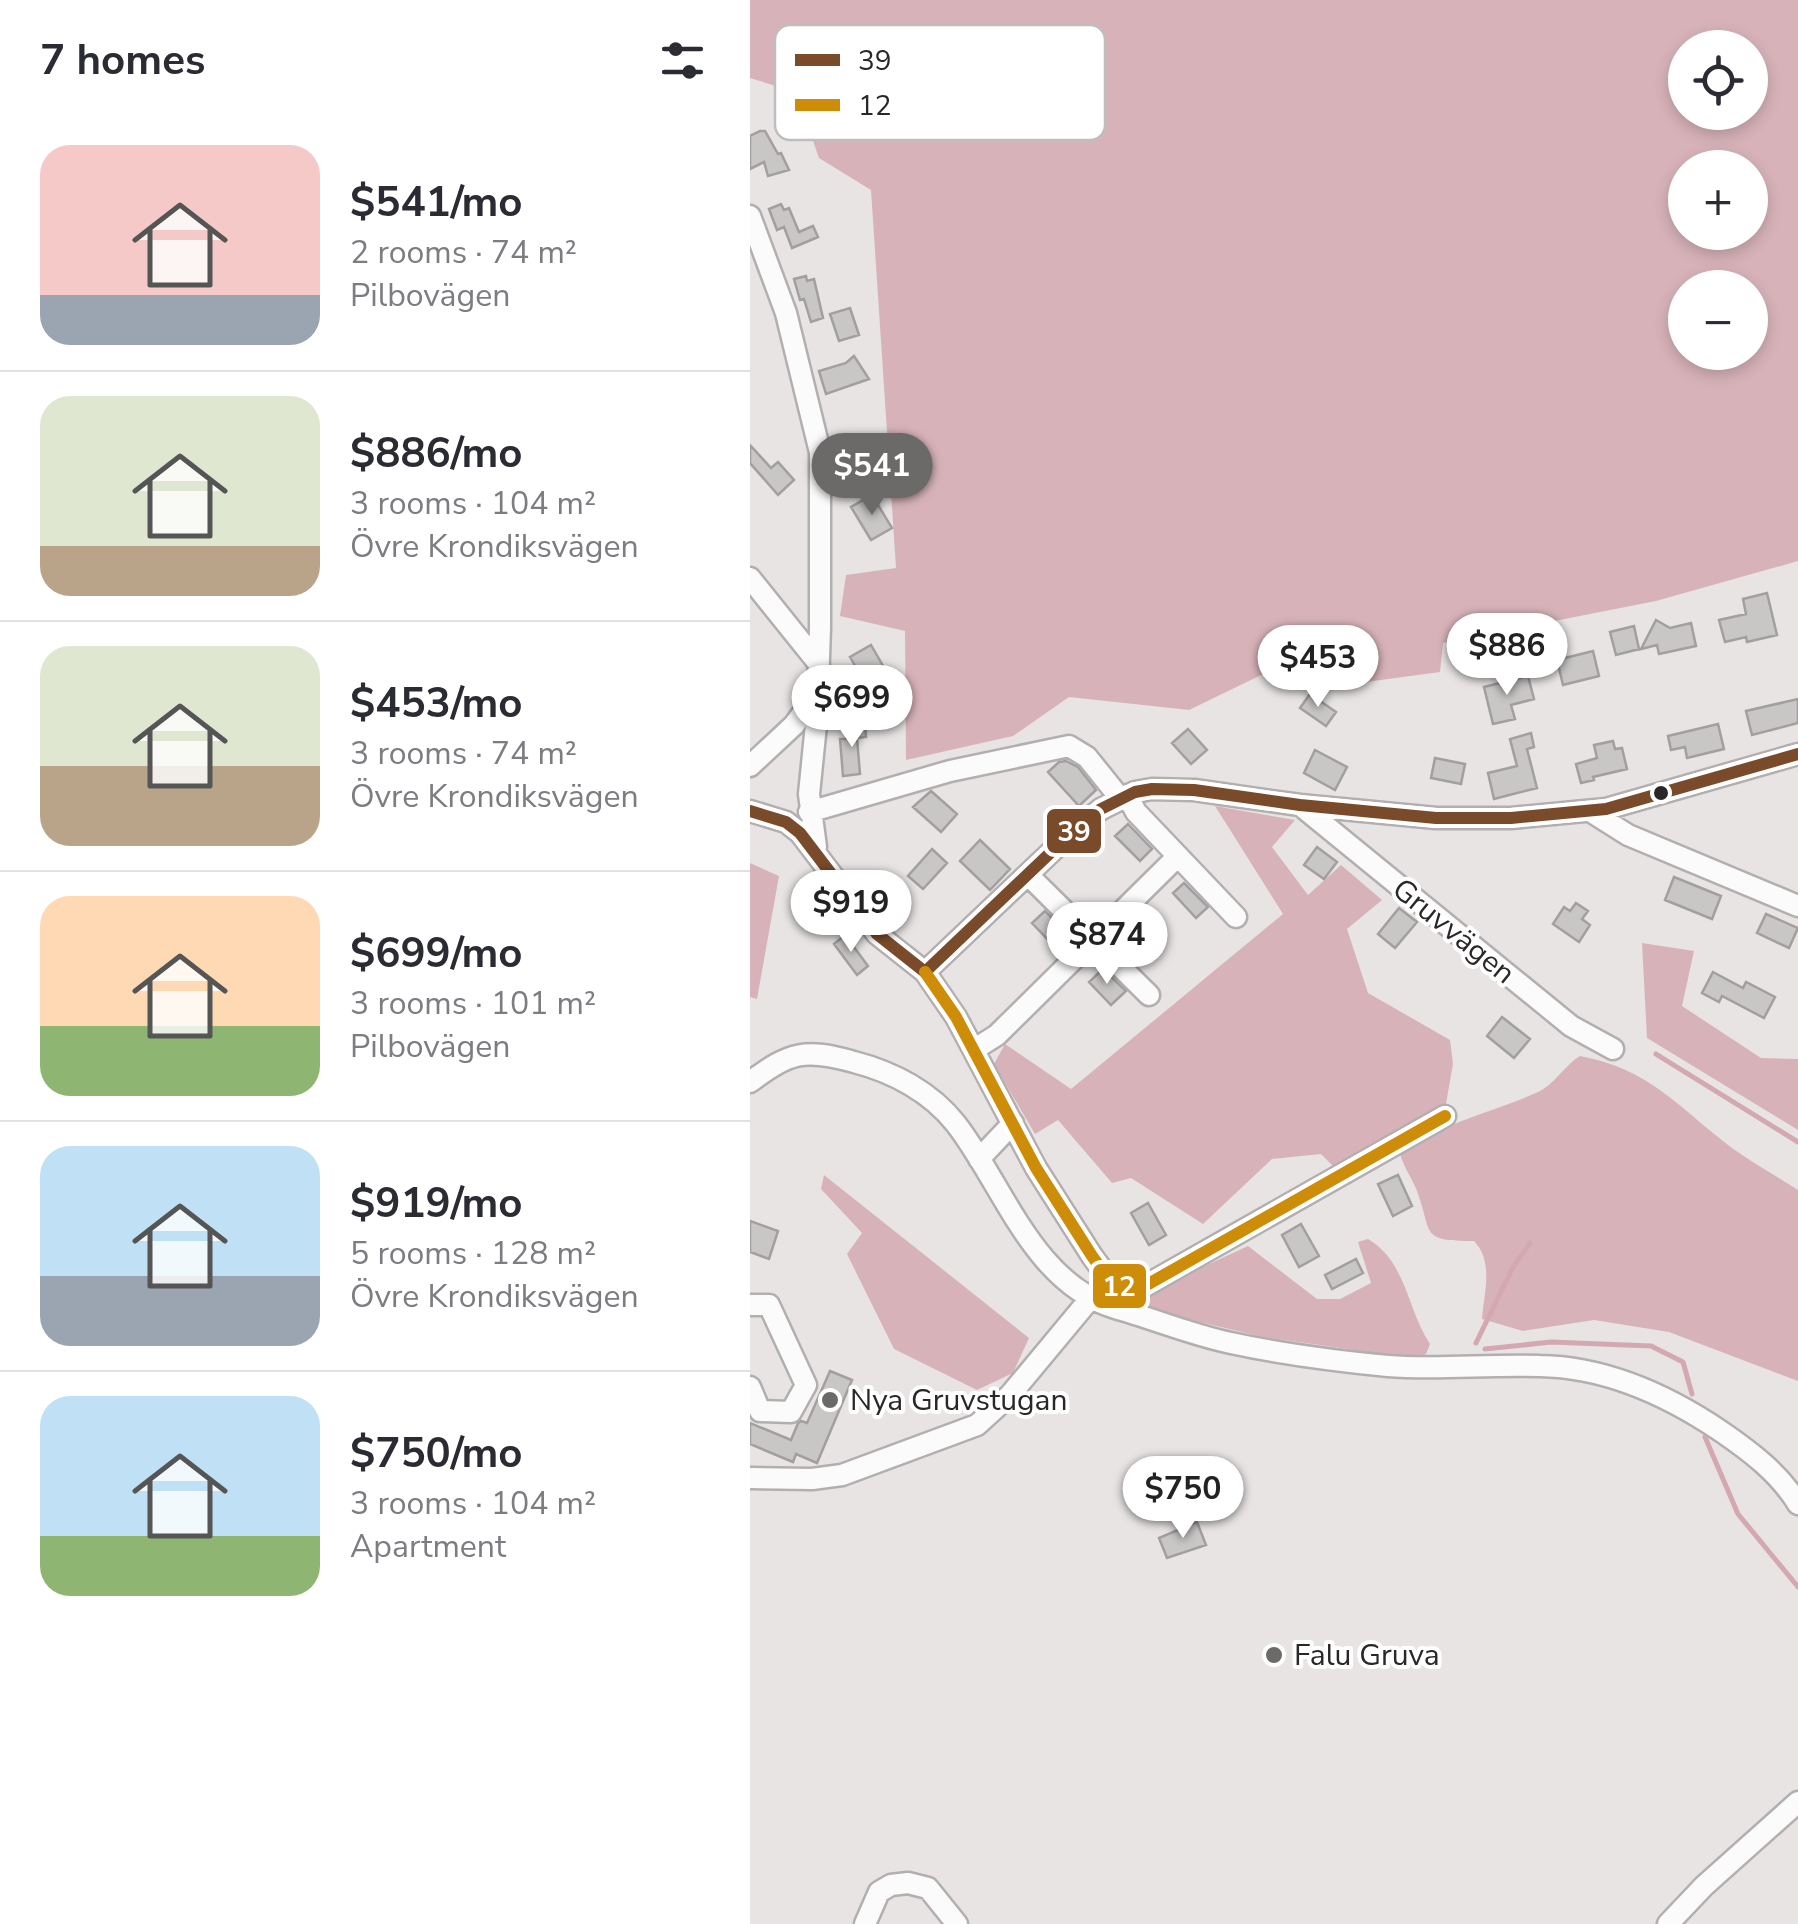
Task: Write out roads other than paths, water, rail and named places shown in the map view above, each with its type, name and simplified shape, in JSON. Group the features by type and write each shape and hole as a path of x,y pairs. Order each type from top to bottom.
{"street":[{"path":"750,216 786,313 820,452 823,519 819,664 809,812 817,851"},
{"path":"750,578 819,664"},
{"path":"750,766 794,725 817,694"},
{"path":"809,812 950,771 1069,746 1086,756 1236,917"},
{"path":"924,972 1086,821 1123,796 1152,788 1436,818 1511,818 1590,812 1798,754"},
{"name":"Gruvvägen","path":"1300,805 1570,1026 1613,1050"},
{"path":"750,811 786,822 817,851 870,927 924,972 975,1049 1036,1168 1092,1256 1111,1282 1129,1290 1143,1286 1445,1116"},
{"path":"1590,812 1628,835 1798,906"},
{"path":"975,1049 997,1035 1178,856"},
{"path":"1028,875 1149,995"},
{"path":"750,1082 780,1060 802,1054 836,1056 906,1081 933,1100 954,1122 1023,1232 1089,1300 1248,1346 1389,1366 1544,1366 1599,1374 1658,1394 1692,1412 1755,1455 1798,1504"},
{"path":"979,1160 1012,1123"},
{"path":"754,1476 812,1479 842,1475 977,1424 1010,1395 1089,1300"},
{"path":"750,1305 769,1305 806,1385 790,1412 760,1411 750,1387"},
{"path":"1668,1924 1704,1886 1798,1802"},
{"path":"865,1924 878,1892 890,1885 908,1883 928,1888 957,1924"}],"waterway":[{"path":"1656,1054 1798,1142"},
{"path":"1476,1343 1513,1267 1530,1243"},
{"path":"1485,1349 1551,1342 1651,1346 1683,1362 1692,1394"},
{"path":"1705,1437 1738,1514 1798,1587"}],"place":[{"name":"Nya Gruvstugan","path":"830,1400"},
{"name":"Falu Gruva","path":"1274,1655"}]}
